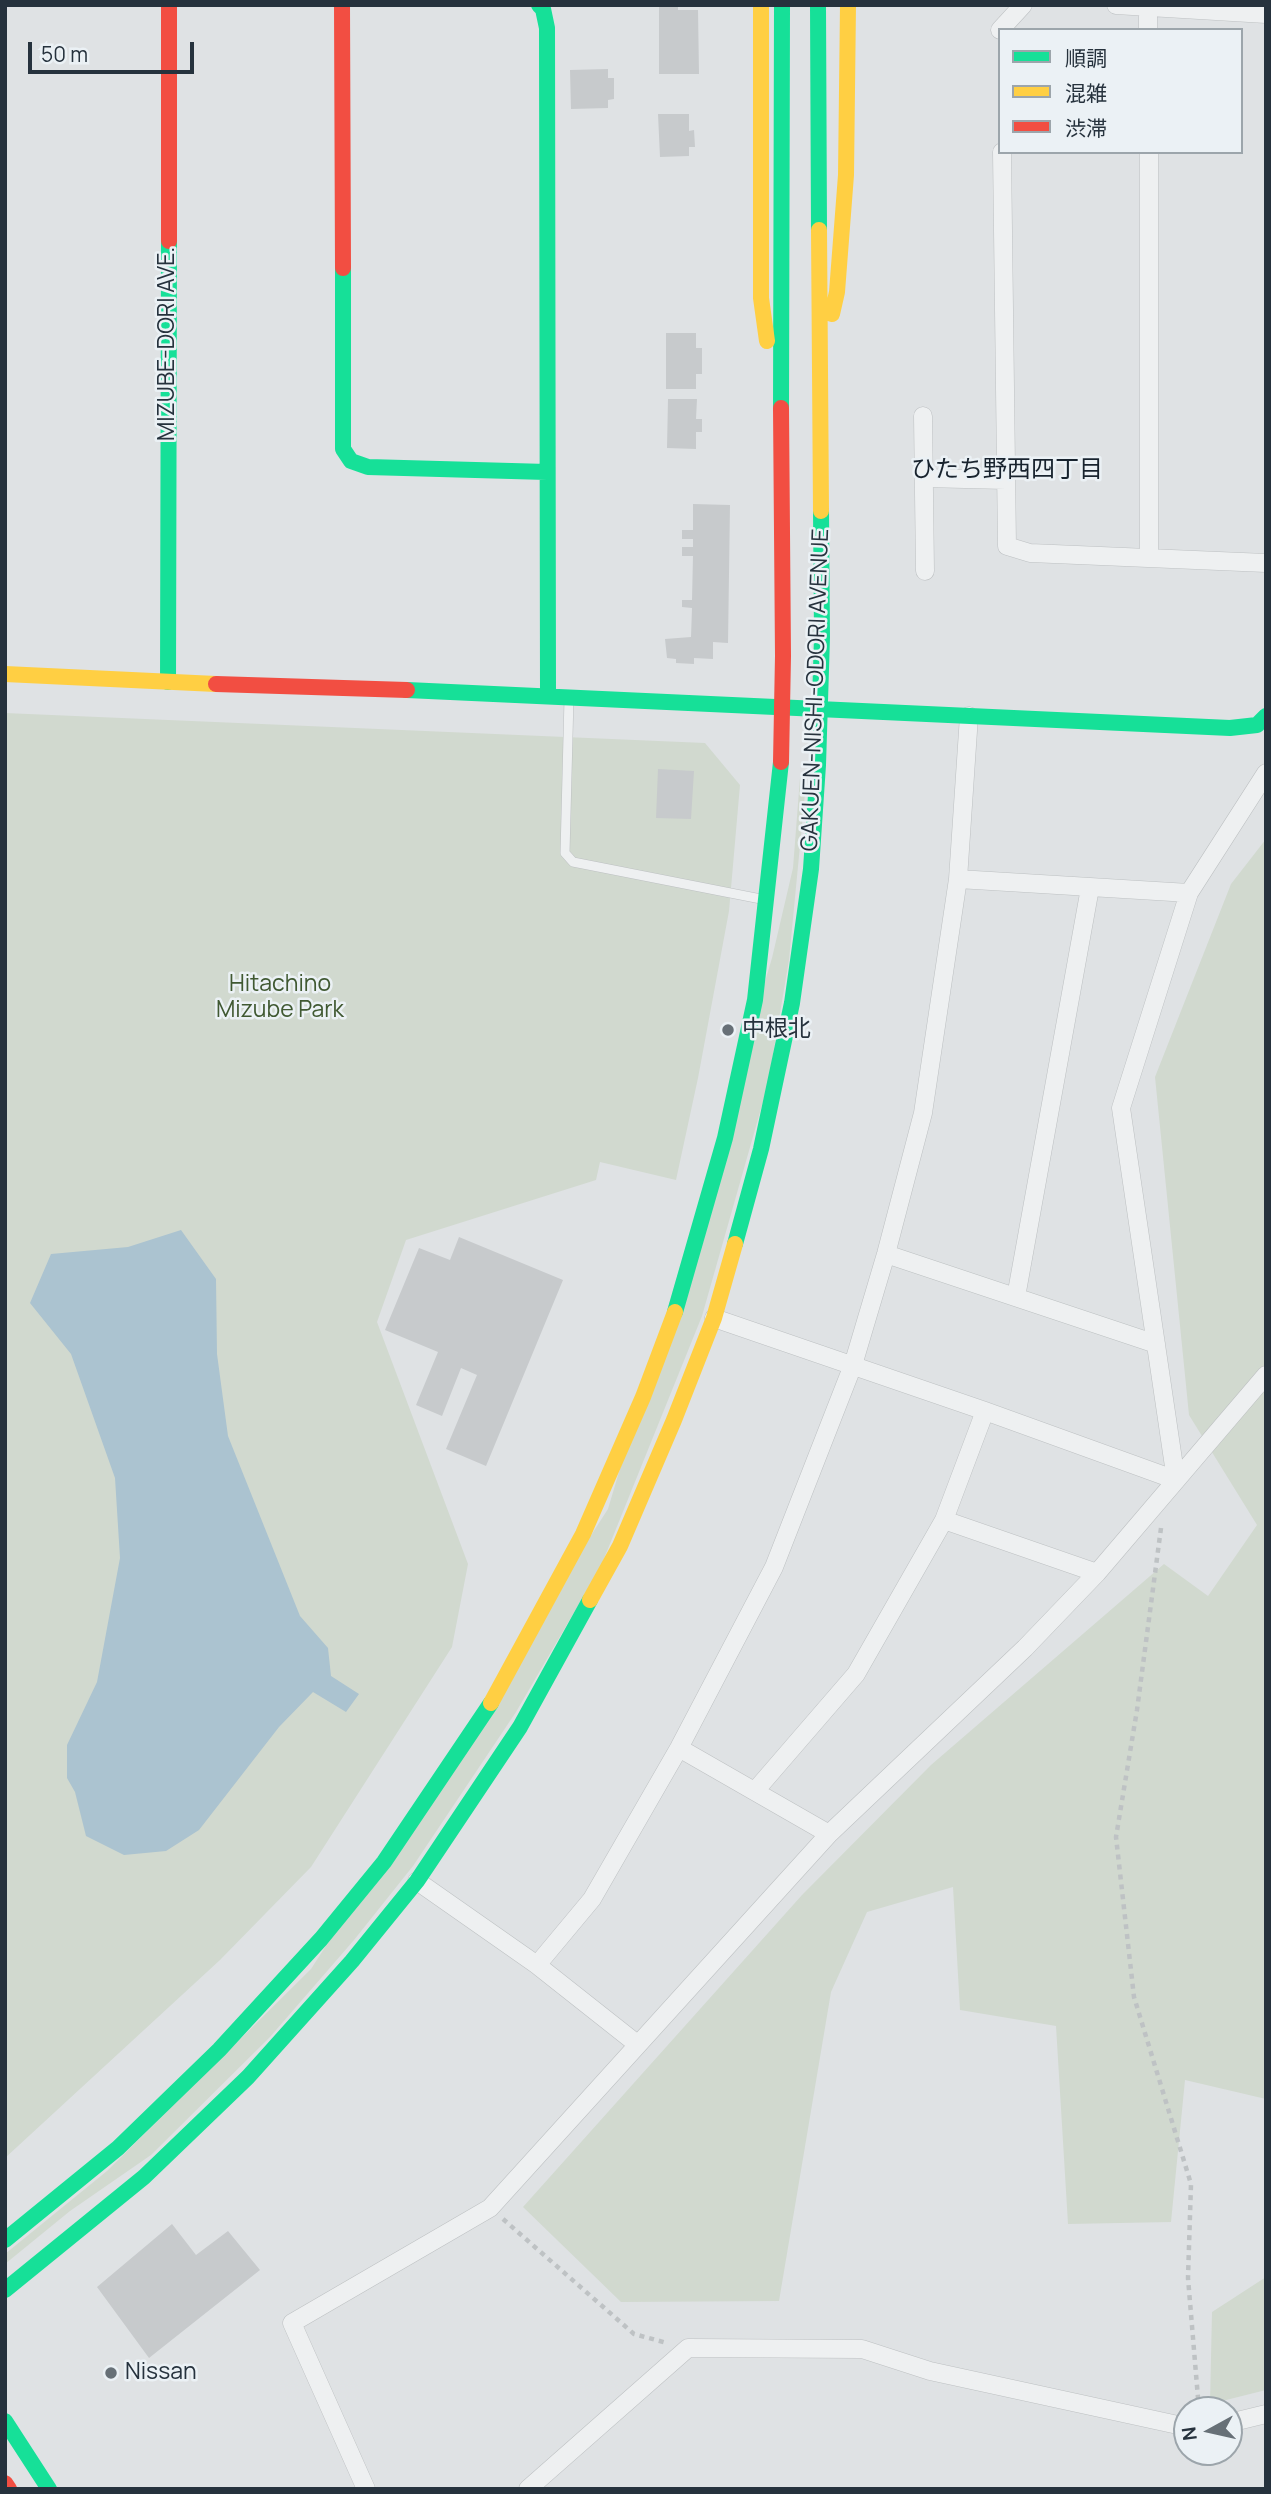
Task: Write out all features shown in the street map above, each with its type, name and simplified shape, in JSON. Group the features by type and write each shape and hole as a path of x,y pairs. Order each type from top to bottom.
{"main road":[{"name":"MIZUBE-DORI AVE.","path":"168,682 169,5"},
{"path":"342,5 343,449 351,461 368,467 547,472"},
{"path":"539,5 547,28 548,695"},
{"path":"761,5 761,298 782,451"},
{"name":"GAKUEN-NISHI-ODORI AVENUE","path":"5,2240 118,2148 219,2050 321,1940 384,1862 488,1708 583,1534 643,1397 678,1304 728,1126 754,1000 768,900 780,762 782,5"},
{"name":"GAKUEN-NISHI-ODORI AVENUE","path":"5,2290 144,2177 248,2077 352,1961 417,1881 520,1727 620,1546 714,1318 761,1149 792,1003 811,869 822,637 818,5"},
{"path":"821,370 837,292 846,174 848,5"},
{"path":"5,674 548,695 1230,728 1257,725 1266,716"},
{"path":"5,2421 49,2489"},
{"path":"5,2483 9,2489"}],"street":[{"path":"1002,28 1023,5"},
{"path":"1116,5 1266,14"},
{"path":"1148,7 1149,28"},
{"path":"1002,154 1007,546 1030,553 1266,564"},
{"path":"1149,154 1149,558"},
{"path":"923,416 925,571"},
{"path":"924,478 1006,480"},
{"path":"537,1965 592,1899 679,1748 774,1567 853,1365 923,1113 958,879 969,716"},
{"path":"1171,1486 1156,1344 1121,1108 1189,893 1266,773"},
{"path":"958,879 1189,893"},
{"path":"1016,1297 1090,888"},
{"path":"886,1254 1156,1344"},
{"path":"714,1318 985,1410 1171,1486"},
{"path":"366,2489 292,2323 490,2208 829,1834 1025,1648 1097,1573 1266,1375"},
{"path":"755,1791 856,1674 944,1520 985,1410"},
{"path":"944,1520 1097,1573"},
{"path":"679,1748 829,1834"},
{"path":"417,1881 537,1965 637,2044"},
{"path":"528,2489 688,2348 862,2349 930,2371 1173,2424"},
{"path":"1243,2420 1266,2414"}],"lane":[{"path":"569,696 565,853 573,862 768,900"}],"path":[{"path":"1171,1486 1116,1836 1133,1997 1191,2184 1188,2278 1198,2396"},
{"path":"490,2208 634,2334 688,2348"}],"green space":[{"name":"Hitachino Mizube Park","path":"5,713 705,743 740,785 729,911 676,1180 600,1162 596,1180 406,1240 377,1322 468,1564 452,1647 311,1867 220,1960 5,2158"},
{"path":"802,774 805,775 806,783 789,960 768,1084 702,1316 601,1566 516,1712 413,1866 354,1940 270,2037 151,2155 70,2211 5,2264 5,2254 107,2171 311,1969 608,1509 772,958 793,868"},
{"path":"1266,839 1266,2099 1185,2080 1171,2222 1068,2224 1056,2026 960,2010 953,1887 867,1912 831,1992 779,2301 621,2302 523,2207 802,1895 931,1765 1164,1564 1208,1596 1257,1525 1189,1415 1155,1077 1231,884"},
{"path":"1266,2277 1266,2390 1242,2396 1210,2396 1212,2312"}],"water":[{"path":"181,1230 216,1279 217,1354 228,1436 300,1616 328,1648 331,1676 359,1694 346,1712 313,1692 279,1727 199,1830 166,1851 124,1855 86,1836 75,1792 67,1778 67,1745 97,1682 120,1558 115,1478 71,1354 30,1303 51,1254 128,1247"}],"building":[{"path":"659,5 678,5 678,10 698,10 699,74 659,74"},
{"path":"608,69 608,78 614,78 614,99 608,100 608,108 571,109 570,70"},
{"path":"658,114 689,114 689,131 694,130 695,147 689,147 689,156 660,157"},
{"path":"666,333 696,333 696,348 702,348 702,374 696,374 696,389 666,389"},
{"path":"668,399 697,399 696,419 702,419 702,432 696,432 696,449 667,448"},
{"path":"693,504 730,505 728,643 713,642 713,659 694,658 694,664 676,663 676,659 667,658 665,639 691,637 692,608 682,607 682,600 692,600 693,556 682,556 682,547 693,547 693,539 682,539 682,530 693,530"},
{"path":"658,769 694,771 691,819 656,818"},
{"path":"459,1237 563,1280 486,1466 446,1449 477,1375 461,1368 442,1416 416,1405 438,1352 385,1330 419,1248 450,1260"},
{"path":"172,2224 196,2255 228,2231 260,2270 149,2358 97,2287"}],"traffic: fast":[{"path":"539,5 543,9 547,28 548,695"},
{"path":"781,408 782,5"},
{"path":"818,5 819,230"},
{"path":"168,682 169,241"},
{"path":"343,268 343,449 351,461 368,467 547,472"},
{"path":"735,1244 761,1149 792,1003 811,869 822,637 821,511"},
{"path":"407,690 1230,728 1257,725 1266,716"},
{"path":"675,1312 725,1138 755,1000 781,762"},
{"path":"5,2290 144,2177 248,2077 352,1961 417,1881 520,1727 590,1600"},
{"path":"5,2240 118,2148 219,2050 321,1939 384,1862 491,1703"},
{"path":"5,2421 49,2489"}],"traffic: slow":[{"path":"761,5 761,298 767,341"},
{"path":"832,314 837,292 846,175 848,5"},
{"path":"819,230 821,511"},
{"path":"5,674 216,684"},
{"path":"590,1600 620,1546 674,1420 714,1318 735,1244"},
{"path":"491,1703 583,1534 643,1397 675,1312"}],"traffic: jam":[{"path":"169,5 169,241"},
{"path":"342,5 343,268"},
{"path":"781,408 781,762"},
{"path":"216,684 407,690"},
{"path":"5,2483 9,2489"}],"place":[{"name":"中根北","path":"728,1030"},
{"name":"Nissan","path":"111,2373"}],"district":[{"name":"ひたち野西四丁目","path":"1007,470"}]}
